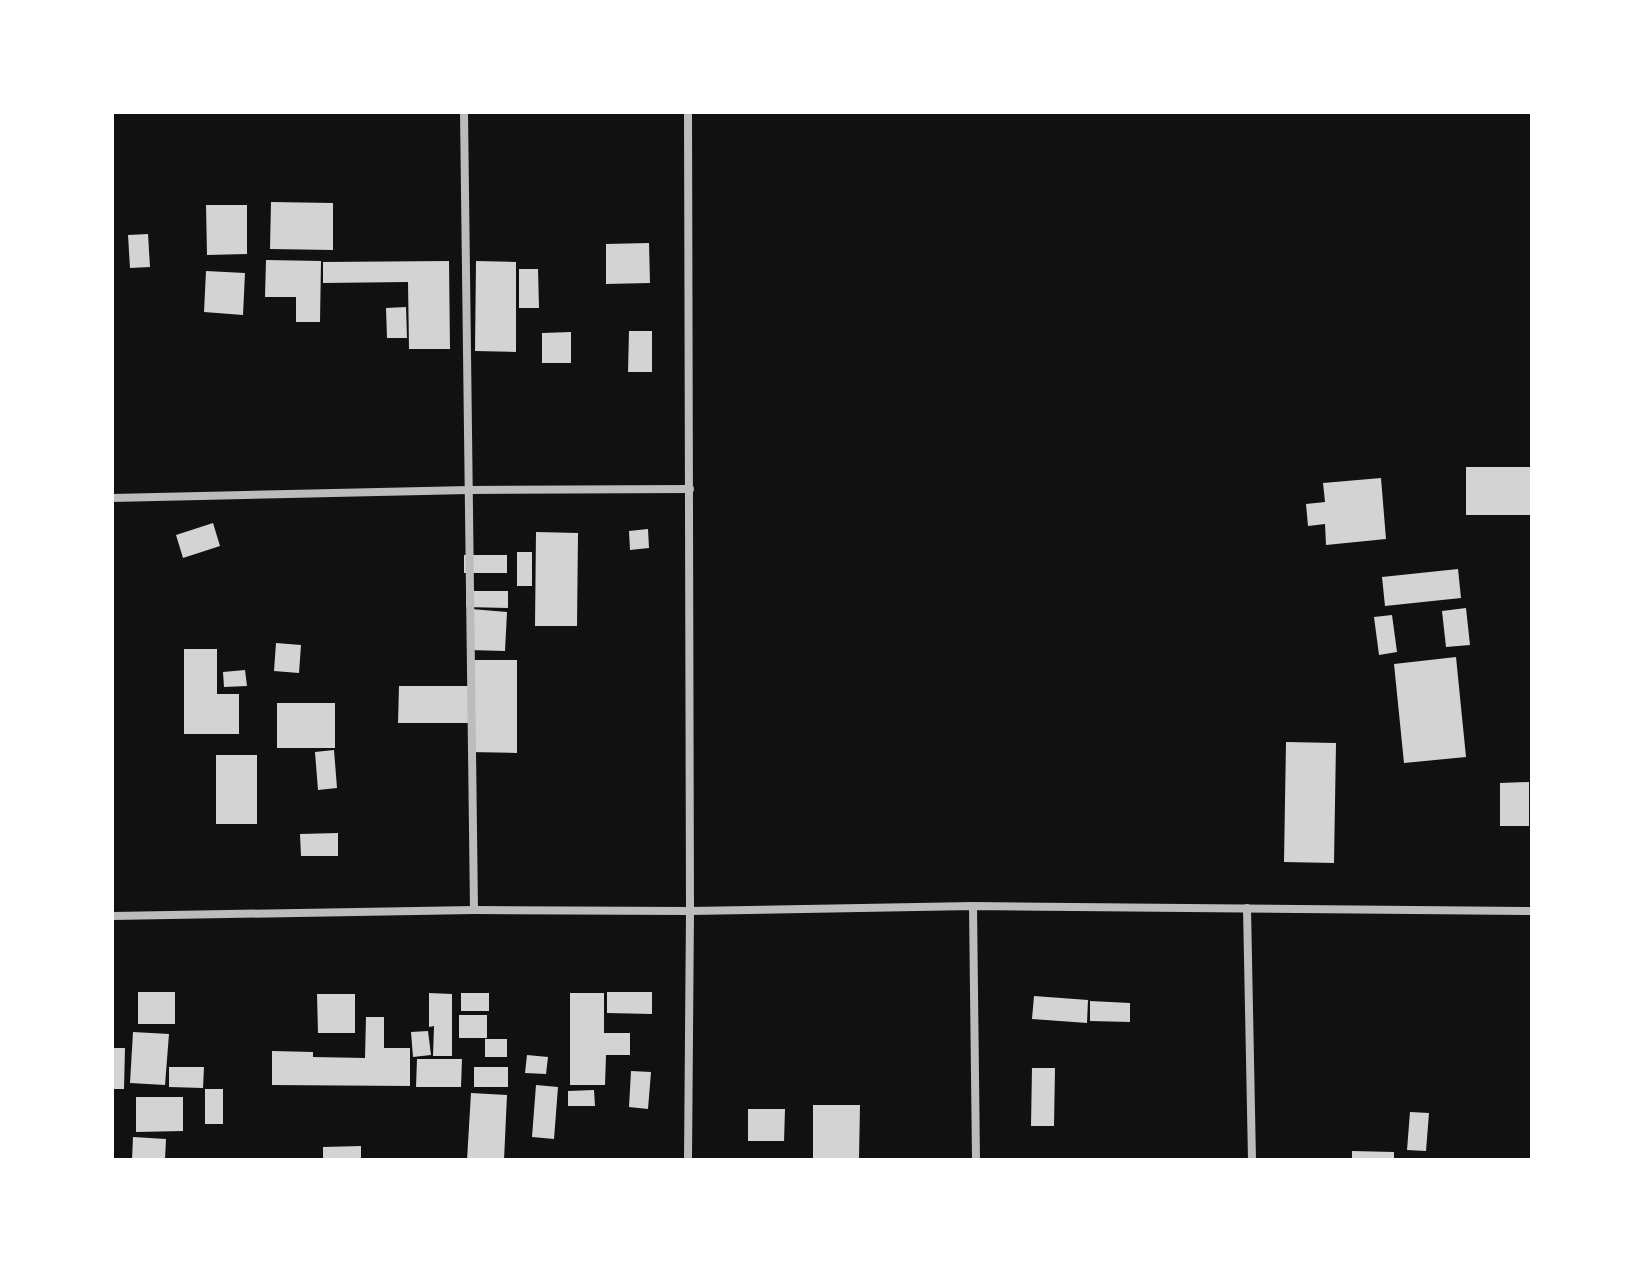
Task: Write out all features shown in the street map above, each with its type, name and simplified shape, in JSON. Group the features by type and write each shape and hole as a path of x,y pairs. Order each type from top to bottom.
{"street":[{"path":"464,112 474,910"},
{"path":"688,112 688,1160"},
{"path":"112,498 469,490 690,489"},
{"path":"973,906 976,1160"},
{"path":"112,916 973,906 1532,911"},
{"path":"1247,908 1252,1160"}],"building":[{"path":"271,202 333,203 333,250 270,249"},
{"path":"206,205 247,205 247,254 207,255"},
{"path":"148,234 150,267 130,268 128,235"},
{"path":"649,243 650,283 606,284 606,244"},
{"path":"266,260 321,261 320,322 296,322 296,297 265,297"},
{"path":"449,261 450,349 409,349 408,282 323,283 323,262"},
{"path":"476,261 516,262 516,352 475,351"},
{"path":"519,269 538,269 539,308 519,308"},
{"path":"206,271 245,273 243,315 204,312"},
{"path":"406,307 407,338 387,338 386,308"},
{"path":"629,331 652,331 652,372 628,372"},
{"path":"571,332 571,363 542,363 542,333"},
{"path":"1466,467 1532,467 1532,515 1466,515"},
{"path":"1381,478 1386,539 1326,545 1325,524 1308,526 1306,504 1325,502 1323,483"},
{"path":"213,523 220,546 183,558 176,535"},
{"path":"648,529 649,548 630,550 629,531"},
{"path":"536,532 578,533 577,626 535,626"},
{"path":"517,552 532,552 532,586 517,586"},
{"path":"464,555 507,555 507,573 464,573"},
{"path":"1458,569 1461,598 1385,606 1382,577"},
{"path":"466,591 508,591 508,608 466,607"},
{"path":"1466,608 1470,645 1446,647 1442,611"},
{"path":"471,609 507,612 505,651 469,650"},
{"path":"1392,615 1397,652 1379,655 1374,617"},
{"path":"276,643 301,645 299,673 274,671"},
{"path":"184,649 217,649 217,694 239,694 239,734 184,734"},
{"path":"1456,657 1466,757 1404,763 1394,664"},
{"path":"472,660 517,660 517,753 469,752 469,723 398,723 399,686 472,686"},
{"path":"245,670 247,686 224,687 223,672"},
{"path":"277,703 335,703 335,748 277,748"},
{"path":"1286,742 1336,743 1334,863 1284,862"},
{"path":"334,750 337,788 318,790 315,752"},
{"path":"216,755 257,755 257,824 216,824"},
{"path":"1529,782 1529,826 1500,826 1500,783"},
{"path":"338,833 338,856 301,856 300,834"},
{"path":"138,992 175,992 175,1024 138,1024"},
{"path":"607,992 652,992 652,1014 607,1013"},
{"path":"429,993 452,994 452,1056 433,1056 434,1026 429,1027"},
{"path":"461,993 489,993 489,1011 461,1011"},
{"path":"570,993 604,993 604,1033 630,1033 630,1055 606,1055 605,1085 570,1085"},
{"path":"317,994 355,994 355,1033 318,1033"},
{"path":"1034,996 1088,1000 1087,1023 1032,1019"},
{"path":"1090,1001 1130,1003 1130,1022 1090,1021"},
{"path":"459,1015 487,1015 487,1038 459,1038"},
{"path":"366,1017 384,1017 384,1048 410,1048 410,1086 272,1085 272,1051 313,1052 313,1057 365,1058"},
{"path":"428,1031 431,1055 413,1057 411,1032"},
{"path":"133,1032 169,1034 165,1085 130,1083"},
{"path":"485,1039 507,1039 507,1057 485,1057"},
{"path":"112,1048 125,1048 124,1089 112,1089"},
{"path":"527,1055 548,1057 546,1074 525,1073"},
{"path":"417,1059 462,1059 461,1087 416,1087"},
{"path":"169,1067 204,1067 203,1088 169,1087"},
{"path":"474,1067 508,1067 508,1087 474,1087"},
{"path":"1032,1068 1055,1068 1054,1126 1031,1126"},
{"path":"631,1071 651,1072 648,1109 629,1107"},
{"path":"536,1085 558,1087 554,1139 532,1137"},
{"path":"205,1089 223,1089 223,1124 205,1124"},
{"path":"594,1090 595,1106 568,1106 568,1091"},
{"path":"471,1093 507,1095 504,1160 467,1160"},
{"path":"136,1097 183,1097 183,1131 136,1132"},
{"path":"813,1105 860,1105 859,1158 813,1158"},
{"path":"748,1109 785,1109 784,1141 748,1141"},
{"path":"1410,1112 1429,1113 1426,1151 1407,1150"},
{"path":"133,1137 166,1139 165,1160 132,1160"},
{"path":"361,1146 361,1160 323,1160 323,1147"},
{"path":"1352,1151 1394,1152 1394,1160 1352,1160"}]}
